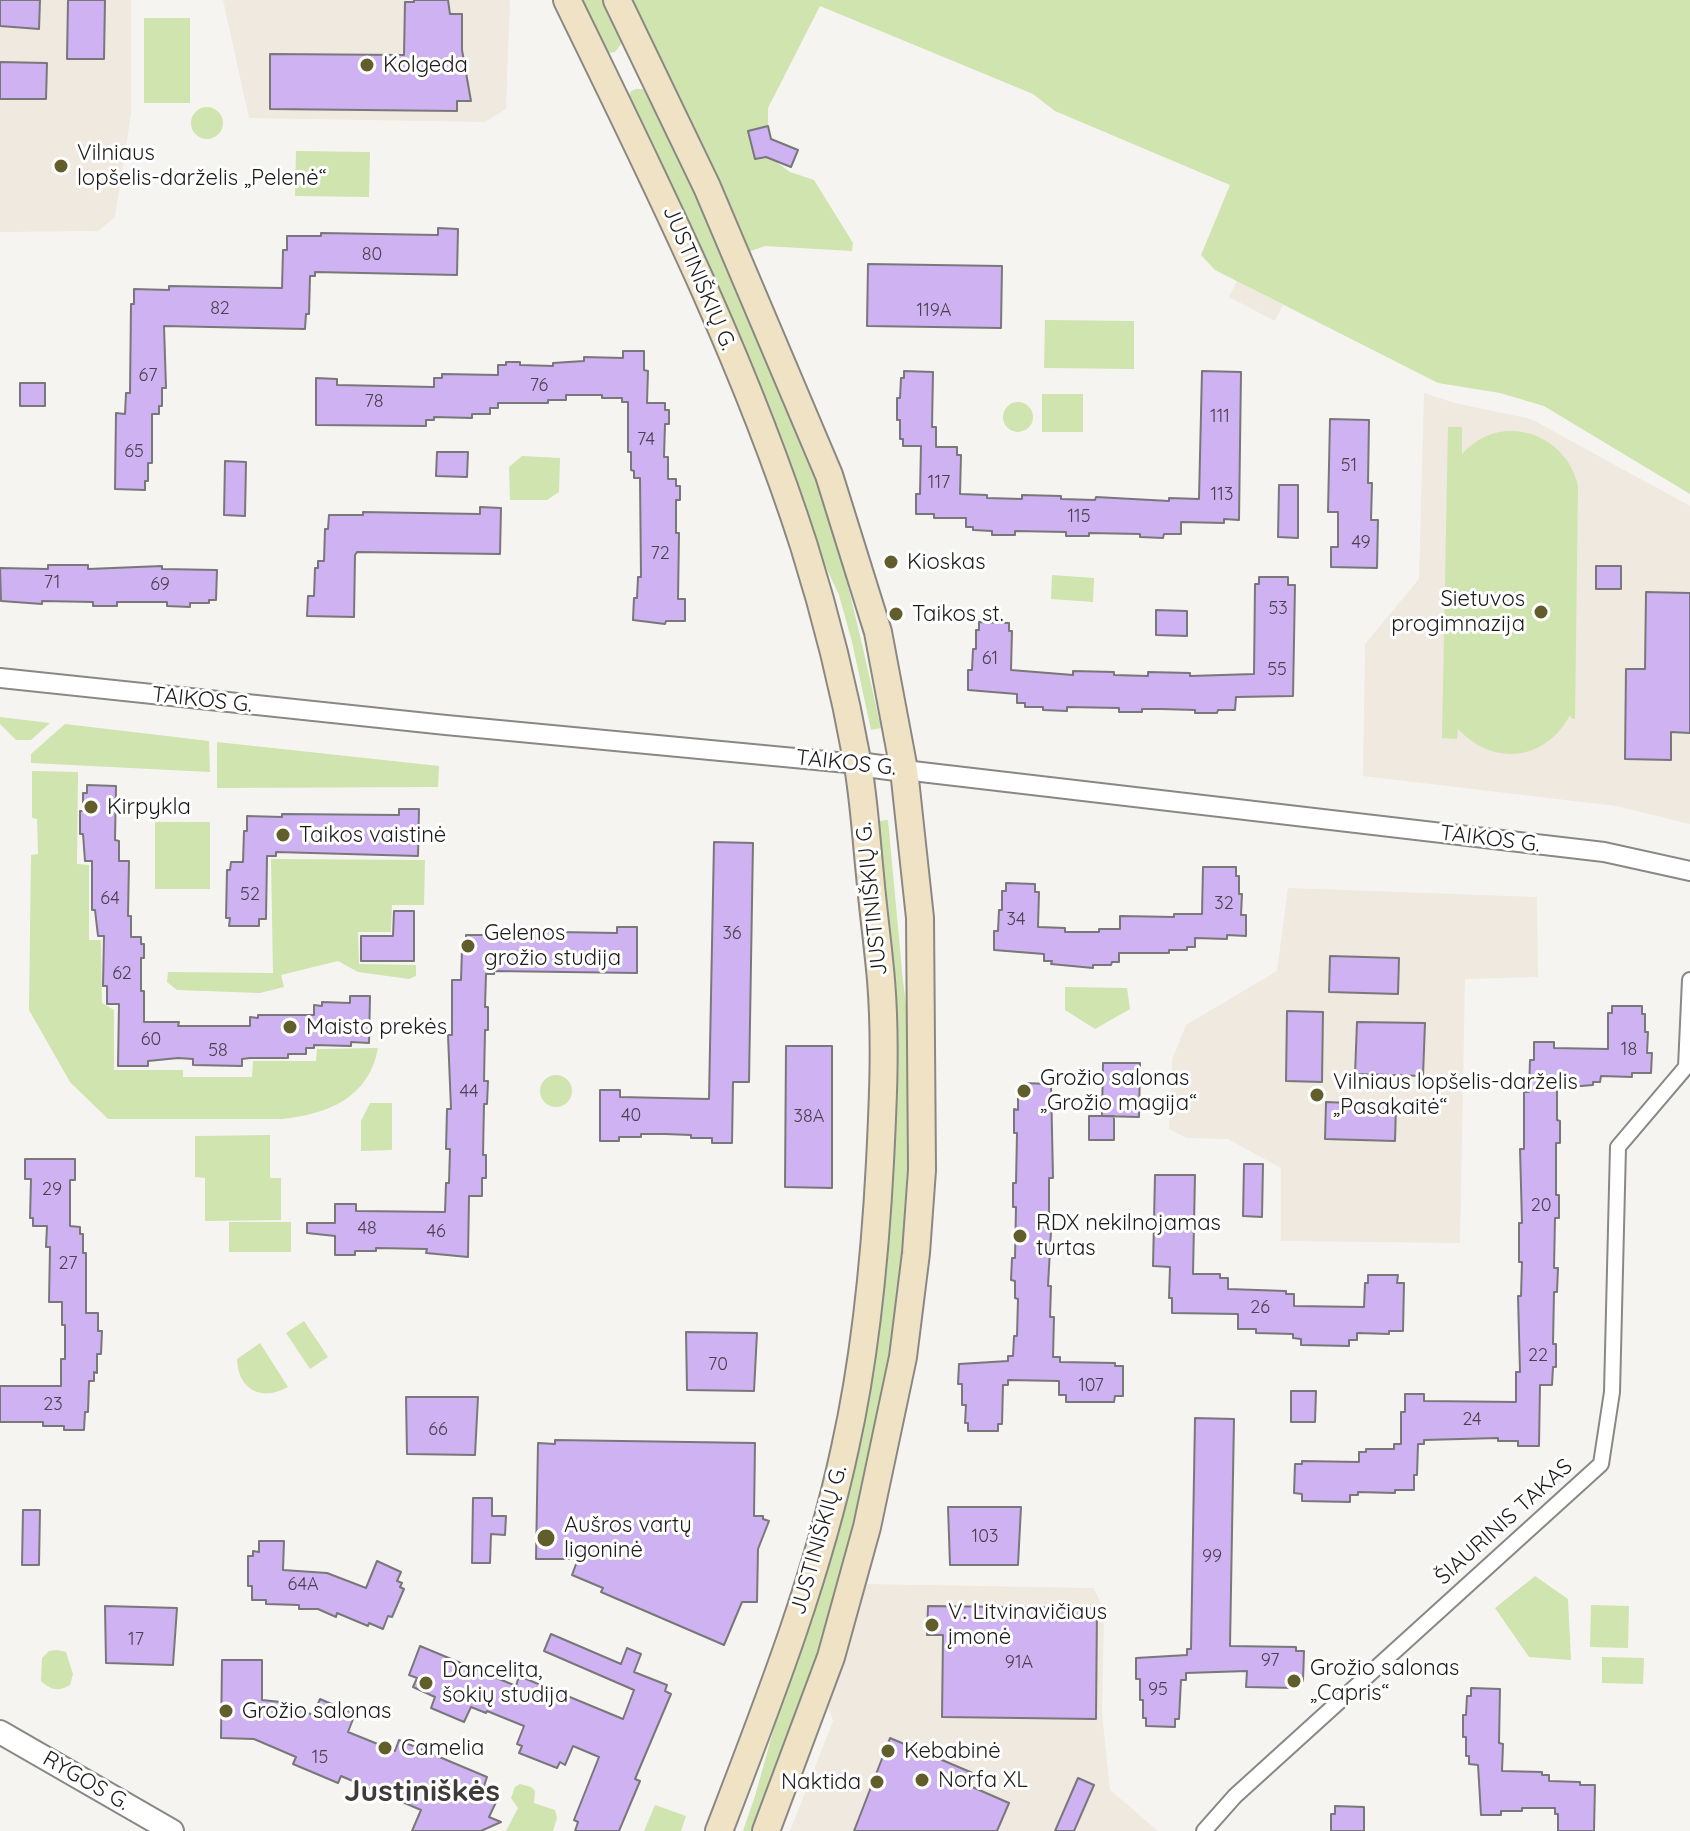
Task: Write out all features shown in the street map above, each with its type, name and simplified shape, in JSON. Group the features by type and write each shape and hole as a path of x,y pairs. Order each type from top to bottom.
{"main road":[{"name":"JUSTINIŠKIŲ G.","path":"567,0 665,199 754,404 805,549 828,627 858,764 882,984 884,1094 877,1222 864,1346 845,1450 809,1581 777,1678 719,1831"},
{"name":"JUSTINIŠKIŲ G.","path":"617,0 707,187 829,475 878,632 904,770 920,918 922,1170 911,1298 890,1427 831,1657 766,1831"},
{"path":"602,70 643,52"}],"street":[{"name":"TAIKOS G.","path":"0,678 858,764 1604,852 1690,871"},
{"name":"ŠIAURINIS TAKAS","path":"1204,1831 1235,1796 1601,1464 1612,1392 1618,1147 1686,1067 1690,980"},
{"name":"RYGOS G.","path":"0,1732 172,1831"}],"shaded area":[{"name":"Vilniaus lopšelis-darželis „Pelenė“","path":"0,0 131,0 131,114 115,217 98,231 0,232"},
{"path":"223,0 510,0 506,109 485,122 249,118"},
{"path":"1237,281 1283,305 1275,321 1229,297"},
{"name":"Sietuvos progimnazija","path":"1424,393 1531,419 1690,506 1690,824 1616,806 1363,776 1365,644 1419,579"},
{"name":"Vilniaus lopšelis-darželis „Pasakaitė“","path":"1288,888 1537,897 1538,977 1465,979 1460,1243 1281,1241 1281,1168 1228,1139 1187,1138 1169,1129 1172,1060 1186,1025 1277,971"},
{"path":"866,1584 1094,1588 1104,1610 1102,1713 1110,1790 1158,1831 790,1831 833,1721 828,1706 830,1694"}],"green space":[{"path":"582,0 605,0 621,34 622,43 615,52 605,50"},
{"path":"630,0 1690,0 1690,494 1544,406 1500,393 1438,383 1215,270 1201,255 1230,185 1055,111 1033,94 820,6 768,108 768,156 790,172 814,180 853,243 852,251 765,246 748,252"},
{"path":"144,18 190,18 190,103 144,103"},
{"path":"636,89 647,93 745,301 790,407 836,542 881,728 871,730 839,595 628,98 631,91"},
{"path":"207,107 218,112 223,123 218,134 207,139 196,134 191,123 196,112"},
{"path":"296,151 370,152 369,197 295,196"},
{"path":"1045,320 1134,321 1134,369 1044,368"},
{"path":"1042,394 1083,394 1083,432 1042,432"},
{"path":"1018,402 1024,403 1032,411 1032,423 1024,431 1018,432 1012,431 1004,423 1003,417 1004,411 1012,403"},
{"path":"1448,427 1462,427 1462,454 1477,441 1494,433 1512,431 1546,441 1560,452 1571,467 1578,486 1575,719 1570,715 1547,742 1518,754 1487,749 1458,729 1457,739 1442,738"},
{"path":"522,456 560,458 559,492 547,500 510,500 509,467"},
{"path":"1052,575 1094,578 1093,602 1051,599"},
{"path":"0,717 50,723 31,740 16,740 0,724"},
{"path":"65,724 209,741 210,772 31,763 31,754"},
{"path":"217,742 439,766 438,787 217,788"},
{"path":"32,771 78,772 77,864 89,865 89,940 101,940 102,1003 114,1010 114,1070 183,1070 183,1077 252,1077 253,1061 316,1061 317,1049 378,1048 366,1079 356,1091 330,1108 282,1119 108,1119 70,1082 29,1010 31,855 38,854 37,819 32,818"},
{"path":"888,820 916,1084 908,1239 895,1344 865,1497 828,1622 775,1780 753,1831 743,1831 867,1394 878,821"},
{"path":"155,822 210,822 210,889 155,889"},
{"path":"271,859 425,860 424,905 392,905 391,932 358,932 359,964 416,965 416,976 409,979 358,972 338,961 281,975 284,987 260,993 177,990 167,982 168,972 273,973"},
{"path":"1065,987 1127,988 1130,1009 1095,1029 1065,1010"},
{"path":"556,1075 567,1080 572,1091 567,1102 556,1107 545,1102 540,1091 545,1080"},
{"path":"370,1103 392,1103 392,1150 361,1151 361,1121"},
{"path":"270,1135 270,1178 281,1178 281,1220 205,1221 205,1178 195,1177 195,1136"},
{"path":"229,1222 291,1222 291,1252 229,1252"},
{"path":"304,1321 328,1357 310,1369 286,1333"},
{"path":"260,1343 288,1387 261,1393 242,1379 237,1359"},
{"path":"1535,1576 1568,1599 1571,1660 1529,1657 1495,1608"},
{"path":"1591,1605 1629,1606 1628,1648 1590,1647"},
{"path":"49,1651 66,1652 73,1674 70,1685 62,1689 51,1688 41,1681 42,1658"},
{"path":"1602,1657 1644,1658 1643,1684 1602,1683"},
{"path":"520,1784 535,1791 534,1803 555,1810 557,1818 553,1831 506,1831 518,1808 511,1798 515,1787"},
{"path":"655,1805 686,1816 681,1831 644,1831"}],"building":[{"path":"0,0 40,0 39,29 0,26"},
{"path":"68,0 105,0 104,59 67,59"},
{"name":"Kolgeda","path":"448,0 450,14 462,14 462,50 471,101 457,101 457,111 270,109 270,54 404,55 405,2"},
{"path":"0,62 47,63 46,99 0,99"},
{"path":"768,126 771,139 798,150 791,167 766,157 755,159 748,131"},
{"path":"438,228 458,229 457,275 315,272 315,276 310,276 309,314 306,314 305,329 164,326 166,388 162,388 159,414 152,414 152,463 148,463 148,481 145,481 145,490 115,489 116,413 125,414 126,393 130,393 131,304 134,304 134,289 169,290 169,286 282,288 283,250 287,250 287,236 321,236 321,233 438,235"},
{"path":"868,264 1002,266 1001,328 867,326"},
{"path":"623,351 644,351 644,370 648,371 647,403 665,403 665,410 669,410 669,424 665,424 664,457 668,457 668,479 676,479 676,486 680,486 680,500 676,500 678,599 685,599 685,621 666,621 665,624 633,620 634,598 637,598 638,577 641,577 640,478 634,478 634,471 631,470 628,402 622,402 622,398 566,395 566,400 548,400 548,403 498,403 498,408 490,408 490,414 472,414 472,418 434,417 434,420 426,420 426,426 316,425 316,378 337,379 337,385 434,387 434,378 442,378 442,374 498,375 498,365 506,365 506,362 553,366 553,363 584,361 584,357 623,358"},
{"path":"904,371 933,372 932,427 936,427 936,447 957,447 957,455 961,455 960,494 987,495 987,498 1022,499 1022,495 1061,496 1061,499 1095,500 1096,497 1169,501 1169,498 1199,499 1202,371 1241,372 1239,520 1224,519 1224,523 1181,522 1181,534 1164,534 1163,538 1140,537 1140,534 1066,536 1066,532 1015,531 1015,535 992,535 992,531 966,527 966,518 934,518 934,514 916,514 916,494 920,494 921,446 903,446 900,420 897,420 897,398 900,398"},
{"path":"20,383 45,383 45,406 20,406"},
{"path":"1330,419 1369,420 1368,483 1372,483 1371,520 1378,520 1377,568 1331,567 1331,547 1338,547 1338,512 1328,512"},
{"path":"437,452 468,452 467,477 436,476"},
{"path":"225,461 246,462 245,516 224,515"},
{"path":"1279,485 1298,485 1298,538 1278,537"},
{"path":"480,507 501,508 500,554 357,552 354,617 307,616 308,596 314,596 315,568 318,568 318,561 324,561 325,529 328,529 329,515 363,515 363,512 480,514"},
{"path":"48,565 88,565 88,569 162,566 162,569 217,570 216,600 190,603 190,607 167,606 167,602 117,602 117,606 93,606 93,602 42,601 42,604 1,601 0,568 48,569"},
{"path":"1596,566 1621,566 1621,589 1596,589"},
{"path":"1259,577 1288,577 1288,585 1295,585 1293,696 1236,697 1235,710 1218,710 1217,713 1161,709 1119,712 1119,708 1043,710 1043,707 1025,707 1025,703 1017,703 1017,694 968,690 968,670 972,670 979,622 1009,623 1009,631 1012,631 1011,670 1073,675 1073,671 1148,676 1148,672 1190,673 1190,676 1254,674 1255,584 1259,584"},
{"path":"1646,592 1690,593 1690,733 1671,732 1671,760 1625,759 1626,669 1645,669"},
{"path":"1156,610 1187,611 1187,636 1156,635"},
{"path":"87,785 116,786 115,840 119,841 119,861 129,861 128,916 131,916 131,937 141,937 141,944 144,944 141,991 144,991 144,1022 179,1022 178,1026 250,1026 250,1017 258,1018 258,1015 314,1015 314,1005 322,1006 322,1002 350,1003 350,996 370,996 369,1043 314,1045 314,1048 306,1048 306,1054 288,1054 288,1058 242,1059 242,1066 193,1065 193,1059 178,1058 148,1061 148,1066 118,1066 119,1004 107,1004 107,986 103,986 104,936 98,936 95,910 92,910 92,861 85,861 83,834 80,834 80,811 83,811 83,793 87,793"},
{"path":"399,809 419,809 418,856 276,852 276,856 267,856 266,919 259,919 259,926 229,926 230,918 226,918 227,870 230,870 231,862 243,862 247,816 399,815"},
{"path":"714,842 753,843 749,1082 733,1082 732,1143 712,1143 712,1138 665,1134 641,1134 641,1137 619,1137 619,1141 600,1141 600,1090 620,1090 620,1097 709,1099"},
{"path":"1203,867 1236,867 1239,894 1242,894 1241,915 1246,915 1246,936 1195,938 1195,947 1169,950 1169,953 1119,953 1119,962 1093,965 1093,968 1051,964 1052,961 1044,961 1044,954 994,950 994,931 998,931 1002,891 1006,891 1006,883 1035,884 1035,892 1039,892 1038,927 1065,928 1065,932 1099,932 1099,929 1120,929 1120,916 1202,914"},
{"path":"394,911 414,911 414,961 361,961 361,936 393,936"},
{"path":"617,927 637,927 637,973 494,971 494,974 486,974 488,1030 485,1030 484,1081 488,1081 487,1104 484,1104 483,1155 486,1155 486,1178 482,1178 482,1196 469,1196 468,1257 426,1253 427,1249 376,1248 376,1251 355,1251 355,1255 335,1255 335,1236 307,1233 307,1223 335,1223 335,1204 356,1204 356,1211 445,1212 446,1183 449,1183 450,1149 446,1149 447,1109 451,1109 448,1035 452,1035 452,980 461,980 462,949 466,949 466,935 500,935 500,931 617,933"},
{"path":"1330,956 1399,958 1398,994 1329,992"},
{"path":"1612,1006 1642,1006 1645,1032 1648,1032 1647,1053 1652,1053 1651,1073 1632,1073 1632,1077 1601,1076 1600,1082 1593,1082 1593,1085 1557,1088 1560,1143 1556,1143 1559,1218 1555,1218 1554,1268 1558,1268 1557,1292 1554,1292 1553,1344 1556,1344 1556,1367 1553,1367 1552,1385 1540,1385 1539,1446 1518,1446 1518,1441 1498,1441 1498,1438 1424,1440 1424,1444 1418,1444 1414,1490 1358,1492 1358,1495 1350,1495 1350,1502 1302,1501 1302,1494 1294,1493 1295,1464 1302,1464 1302,1461 1359,1462 1359,1452 1366,1452 1366,1449 1394,1449 1394,1444 1401,1444 1401,1412 1405,1412 1405,1394 1424,1394 1424,1401 1516,1402 1516,1372 1520,1372 1518,1296 1521,1296 1522,1262 1519,1262 1519,1223 1522,1223 1520,1149 1524,1149 1524,1092 1529,1092 1534,1042 1554,1042 1554,1048 1608,1049 1608,1013 1612,1013"},
{"path":"1287,1011 1323,1012 1322,1082 1286,1081"},
{"path":"1357,1022 1425,1023 1423,1076 1355,1074"},
{"path":"786,1046 832,1046 832,1188 785,1187"},
{"path":"1103,1063 1140,1063 1139,1117 1102,1116"},
{"path":"1022,1083 1051,1084 1053,1178 1049,1178 1049,1213 1052,1213 1048,1286 1051,1286 1050,1317 1054,1317 1053,1357 1060,1357 1060,1362 1115,1363 1115,1366 1123,1366 1123,1396 1115,1396 1114,1402 1066,1402 1066,1395 1059,1395 1059,1381 1008,1380 1008,1385 1003,1385 1002,1424 998,1424 998,1431 968,1431 966,1405 962,1405 962,1384 958,1384 959,1364 1008,1361 1008,1356 1013,1356 1014,1336 1017,1336 1018,1299 1015,1298 1015,1281 1011,1280 1012,1258 1015,1258 1016,1207 1013,1207 1017,1133 1014,1133 1014,1109 1018,1110 1018,1091 1022,1091"},
{"path":"1326,1102 1396,1105 1395,1141 1325,1139"},
{"path":"1089,1116 1114,1116 1114,1140 1089,1140"},
{"path":"25,1159 75,1159 75,1180 70,1180 70,1226 80,1227 80,1234 83,1234 86,1313 98,1313 98,1331 102,1331 97,1373 94,1372 94,1381 89,1381 84,1430 43,1426 43,1422 0,1422 0,1386 61,1386 61,1359 65,1359 62,1302 49,1302 50,1247 46,1247 47,1226 33,1226 33,1218 30,1218 31,1179 25,1179"},
{"path":"1244,1164 1263,1164 1262,1217 1243,1216"},
{"path":"1155,1175 1195,1175 1193,1274 1220,1274 1220,1278 1228,1278 1228,1289 1286,1291 1286,1294 1294,1294 1294,1306 1364,1307 1368,1275 1398,1275 1397,1283 1404,1283 1403,1331 1357,1333 1357,1340 1349,1340 1349,1346 1301,1345 1301,1339 1293,1338 1293,1334 1238,1329 1238,1314 1172,1313 1170,1267 1153,1266"},
{"path":"686,1332 757,1333 754,1391 687,1390"},
{"path":"1291,1391 1316,1391 1315,1422 1291,1422"},
{"path":"406,1397 478,1397 475,1455 407,1454"},
{"path":"1195,1418 1234,1419 1230,1646 1296,1647 1296,1651 1304,1651 1303,1681 1296,1681 1296,1688 1246,1687 1247,1671 1186,1673 1186,1680 1181,1680 1179,1719 1175,1719 1175,1727 1146,1726 1143,1700 1140,1700 1140,1679 1136,1679 1136,1658 1187,1655 1187,1649 1191,1649"},
{"path":"555,1440 755,1443 754,1516 763,1516 769,1521 758,1549 757,1602 742,1602 724,1645 601,1592 603,1588 572,1575 578,1559 536,1559 538,1443 555,1444"},
{"path":"473,1498 492,1498 492,1516 506,1516 505,1535 491,1534 490,1563 472,1563"},
{"path":"948,1507 1021,1507 1018,1565 950,1565"},
{"path":"23,1510 40,1510 39,1565 22,1565"},
{"path":"259,1541 284,1541 283,1570 327,1573 366,1588 377,1561 401,1572 397,1581 402,1583 400,1587 404,1589 392,1617 388,1616 383,1629 337,1613 336,1617 318,1609 299,1609 299,1605 266,1604 266,1600 252,1600 252,1586 248,1586 248,1556 253,1556 253,1551 259,1552"},
{"path":"105,1606 177,1608 173,1665 106,1663"},
{"path":"928,1606 1097,1608 1096,1719 942,1717 943,1635 927,1635"},
{"path":"551,1634 621,1664 627,1648 641,1654 634,1672 667,1685 665,1691 671,1694 635,1779 640,1781 619,1831 575,1831 578,1822 574,1820 599,1757 573,1746 565,1765 560,1762 557,1768 519,1753 522,1746 517,1744 524,1726 471,1707 464,1722 431,1708 435,1697 413,1687 417,1678 409,1675 420,1646 516,1686 519,1676 623,1719 634,1690 544,1651"},
{"path":"222,1660 262,1660 262,1700 281,1702 313,1715 320,1699 355,1714 348,1732 395,1751 399,1740 487,1777 484,1786 492,1789 489,1797 497,1800 489,1817 501,1822 481,1831 412,1831 421,1810 341,1776 338,1783 293,1764 296,1757 254,1739 221,1738"},
{"path":"1471,1688 1500,1689 1502,1771 1542,1772 1542,1775 1549,1775 1549,1781 1595,1785 1594,1831 1558,1831 1555,1808 1522,1808 1522,1811 1501,1811 1501,1815 1481,1815 1478,1765 1469,1764 1466,1737 1463,1737 1463,1715 1466,1715 1467,1696 1471,1696"},
{"name":"Norfa XL","path":"890,1738 975,1774 970,1786 1009,1803 997,1831 854,1831"},
{"path":"1078,1778 1094,1785 1074,1831 1055,1831"},
{"path":"1335,1806 1364,1807 1364,1831 1331,1831 1331,1814 1335,1814"}],"place":[{"name":"Kolgeda","path":"367,65"},
{"name":"Vilniaus lopšelis-darželis „Pelenė“","path":"61,166"},
{"name":"Kioskas","path":"891,562"},
{"name":"Sietuvos progimnazija","path":"1541,612"},
{"name":"Taikos st.","path":"896,614"},
{"name":"Kirpykla","path":"91,807"},
{"name":"Taikos vaistinė","path":"283,835"},
{"name":"Gelenos grožio studija","path":"468,946"},
{"name":"Maisto prekės","path":"290,1027"},
{"name":"Grožio salonas „Grožio magija“","path":"1024,1091"},
{"name":"Vilniaus lopšelis-darželis „Pasakaitė“","path":"1317,1095"},
{"name":"RDX nekilnojamas turtas","path":"1020,1236"},
{"name":"Aušros vartų ligoninė","path":"546,1538"},
{"name":"V. Litvinavičiaus įmonė","path":"932,1625"},
{"name":"Grožio salonas „Capris“","path":"1294,1681"},
{"name":"Dancelita, šokių studija","path":"426,1683"},
{"name":"Grožio salonas","path":"226,1711"},
{"name":"Camelia","path":"385,1748"},
{"name":"Kebabinė","path":"888,1751"},
{"name":"Norfa XL","path":"922,1780"},
{"name":"Naktida","path":"877,1782"}],"district":[{"name":"Justiniškės","path":"422,1792"}]}
